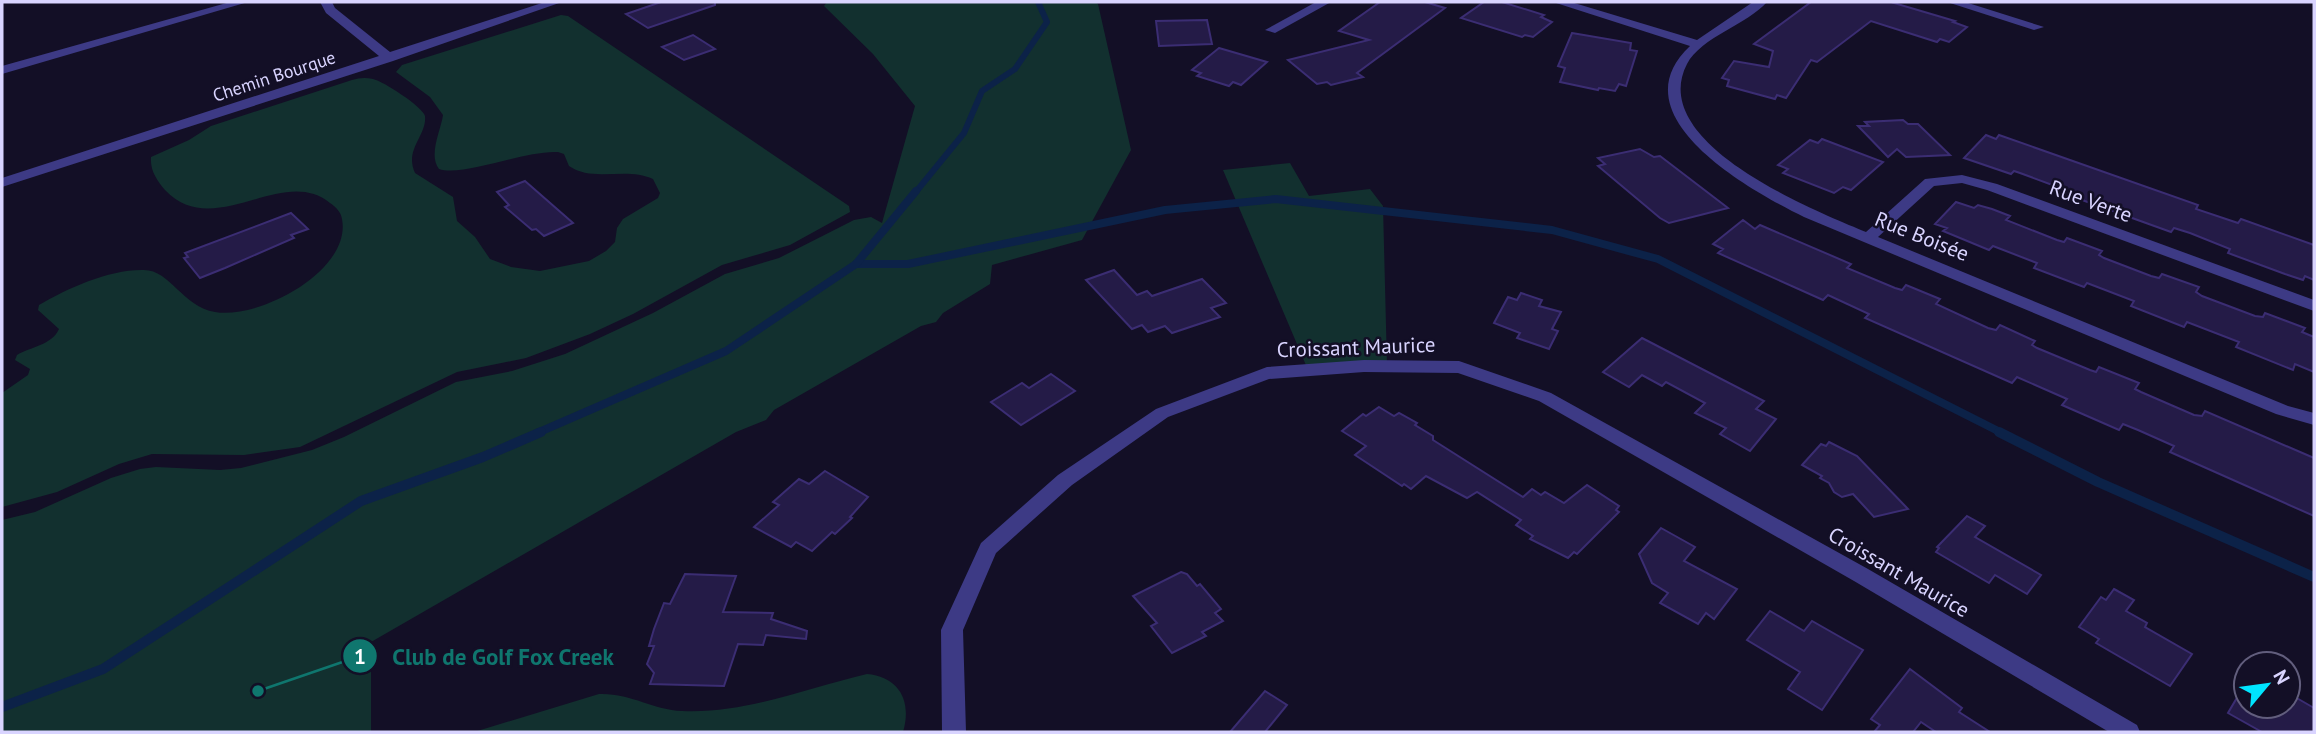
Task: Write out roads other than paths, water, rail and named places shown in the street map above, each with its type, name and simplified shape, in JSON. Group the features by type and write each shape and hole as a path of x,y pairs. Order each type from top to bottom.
{"street":[{"path":"2,70 242,2"},
{"path":"326,2 330,10 389,58"},
{"name":"Chemin Bourque","path":"2,183 556,2"},
{"path":"1271,30 1325,2"},
{"path":"1559,2 1700,45"},
{"name":"Rue Boisée","path":"1761,2 1700,45 1680,64 1675,84 1677,104 1697,138 1723,162 1760,189 1809,214 2282,410 2314,419"},
{"path":"1953,2 2038,27"},
{"name":"Rue Verte","path":"1868,239 1930,182 1962,179 1992,187 2314,306"},
{"name":"Croissant Maurice","path":"954,732 952,630 988,548 1065,480 1161,413 1267,373 1364,366 1459,367 1545,397 1861,575 2129,732"}],"waterway":[{"path":"915,193 964,133 982,91 1015,69 1047,22 1038,2"},
{"path":"856,264 916,191"},
{"path":"856,264 908,264 1165,210 1276,199 1552,230 1658,259 2002,433"},
{"path":"537,433 726,351 856,264"},
{"path":"2,707 103,669 361,501 483,457 541,432"},
{"path":"1999,432 2098,482 2314,577"}],"place":[{"name":"Club de Golf Fox Creek","path":"258,691"}]}
